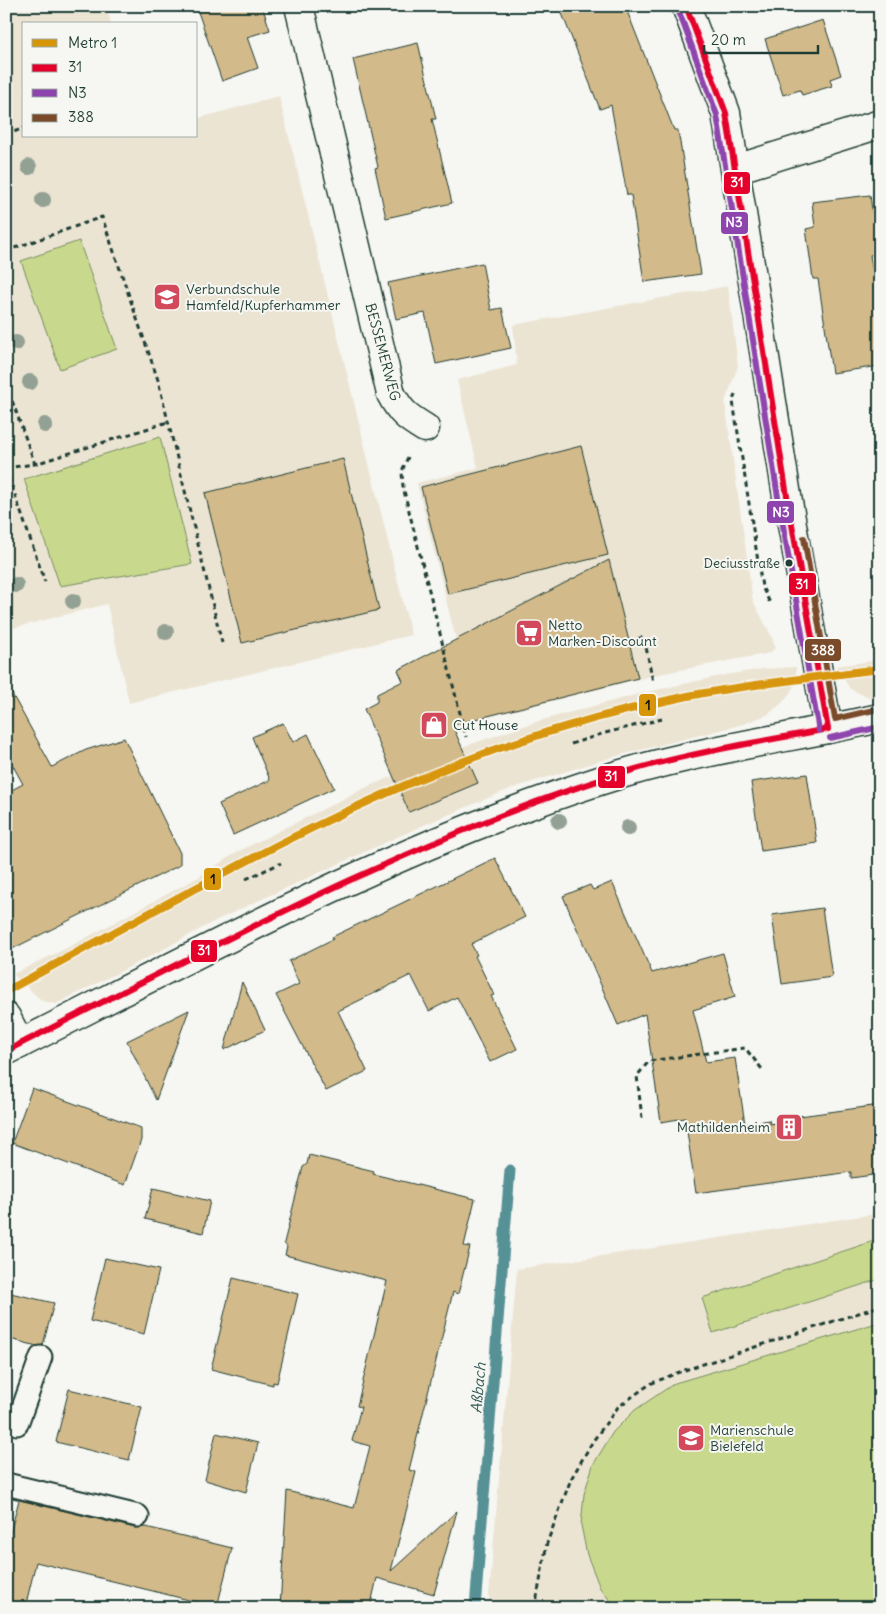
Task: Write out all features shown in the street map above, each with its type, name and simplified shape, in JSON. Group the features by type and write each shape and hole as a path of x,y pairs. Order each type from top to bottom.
{"street":[{"name":"BESSEMERWEG","path":"299,6 392,394 398,407 408,418 425,428"},
{"path":"686,6 726,113 787,496 828,729"},
{"path":"736,169 880,124"},
{"path":"6,1017 13,1048 293,907 417,850 490,819 544,799 637,769 718,750 880,718"}],"lane":[{"path":"17,1424 41,1356"},
{"path":"6,1484 138,1516"}],"path":[{"path":"6,135 22,129"},
{"path":"6,251 102,217 158,380 222,643"},
{"path":"6,384 34,464"},
{"path":"45,582 6,468 34,464 168,422"},
{"path":"425,428 407,458 402,471 403,487 466,737"},
{"path":"629,641 644,637 654,682"},
{"path":"571,744 604,733 662,719"},
{"path":"246,879 281,863"},
{"path":"642,1118 636,1076 649,1061 745,1048 762,1069"},
{"path":"535,1608 547,1543 571,1479 593,1441 618,1407 650,1384 682,1371 880,1306"}],"shaded area":[{"name":"Verbundschule Hamfeld/Kupferhammer","path":"6,6 106,6 110,22 22,22 22,138 198,138 198,118 279,96 411,635 129,703 107,604 6,630"},
{"path":"728,286 738,366 725,402 753,601 772,637 775,648 770,653 659,674 476,720 417,483 478,468 457,380 517,365 513,325"},
{"path":"880,660 880,699 874,700 850,689 836,666"},
{"path":"796,667 796,682 790,693 781,704 767,715 740,725 609,758 510,789 426,824 215,921 56,1004 42,1001 13,974 69,947 197,878 237,852 367,787 465,746 542,720 642,693 725,675 763,669"},
{"name":"Marienschule Bielefeld","path":"880,1213 880,1608 488,1608 517,1269"}],"green space":[{"path":"79,241 117,349 60,369 21,261"},
{"path":"160,437 192,564 60,586 24,479"},
{"path":"877,1240 880,1248 880,1279 713,1333 702,1298"},
{"path":"880,1322 880,1608 616,1608 600,1588 587,1555 581,1525 584,1494 593,1465 613,1432 635,1410 675,1383"}],"building":[{"path":"196,6 262,6 270,30 247,37 258,68 222,81"},
{"path":"559,6 625,6 674,130 678,130 701,274 644,282 631,195 627,195 611,105 600,109"},
{"path":"823,20 841,75 830,79 832,86 802,95 800,90 783,95 765,39"},
{"path":"418,43 436,119 432,119 452,203 386,218 375,168 378,167 353,59"},
{"path":"870,195 878,254 870,255 880,316 880,366 832,373 818,279 813,279 806,229 815,227 812,202"},
{"path":"482,263 491,310 502,308 511,348 436,364 425,313 396,319 388,283"},
{"path":"581,446 608,555 448,594 421,487"},
{"path":"343,459 379,610 242,643 205,493"},
{"path":"609,560 638,678 452,725 478,783 409,812 364,709 377,702 377,694 403,681 398,670"},
{"path":"6,683 52,767 86,750 124,738 180,853 180,865 6,952 6,793 23,784 6,753"},
{"path":"283,723 293,742 308,734 334,788 233,835 219,804 270,780 252,737"},
{"path":"807,774 817,843 761,851 751,782"},
{"path":"495,858 525,917 471,944 494,995 491,996 517,1049 490,1062 457,997 429,1011 411,975 338,1011 367,1071 326,1091 276,995 299,984 289,961 333,939 332,937"},
{"path":"612,882 652,973 723,953 735,997 693,1010 706,1062 735,1058 745,1124 769,1120 770,1124 800,1118 800,1116 880,1105 880,1174 851,1178 851,1172 696,1193 685,1118 661,1122 645,1014 618,1025 563,896 590,885 593,890"},
{"path":"822,908 832,977 782,984 772,915"},
{"path":"242,982 265,1030 224,1050"},
{"path":"189,1010 156,1100 127,1041"},
{"path":"32,1088 141,1128 141,1140 125,1185 12,1143"},
{"path":"309,1155 374,1171 373,1174 475,1199 464,1246 470,1247 458,1294 453,1292 409,1470 416,1472 391,1571 457,1511 434,1594 377,1578 370,1608 280,1608 287,1491 354,1508 370,1446 352,1441 361,1407 357,1406 387,1281 285,1255 287,1247 284,1243 303,1167 307,1164"},
{"path":"153,1188 210,1201 203,1233 145,1219"},
{"path":"105,1258 159,1270 144,1334 90,1321"},
{"path":"233,1278 298,1294 277,1383 273,1382 273,1385 211,1369"},
{"path":"6,1292 54,1303 43,1345 37,1346 6,1338"},
{"path":"69,1389 142,1407 129,1460 56,1442"},
{"path":"216,1433 258,1443 246,1492 205,1480"},
{"path":"19,1500 135,1528 146,1527 232,1548 217,1607 36,1562 25,1608 6,1608 6,1549"}],"waterway":[{"name":"Aßbach","path":"475,1608 510,1170"}],"metro line":[{"name":"1","path":"6,991 247,861 309,830 370,800 433,773 497,749 591,719 688,696 760,684 880,669"}],"transit line":[{"name":"31","path":"686,6 726,113 787,496 828,729"},
{"name":"N3","path":"678,9 717,115 778,497 819,731"},
{"name":"388","path":"804,538 835,719 878,709"},
{"name":"N3","path":"830,738 880,727"},
{"name":"31","path":"6,1051 303,902 417,850 489,820 599,780 636,769 684,757 828,729"}],"place":[{"name":"Verbundschule Hamfeld/Kupferhammer","path":"167,297"},
{"name":"Deciusstraße","path":"789,563"},
{"name":"Netto Marken-Discount","path":"529,633"},
{"name":"Cut House","path":"434,725"},
{"name":"Mathildenheim","path":"789,1127"},
{"name":"Marienschule Bielefeld","path":"691,1438"}]}
